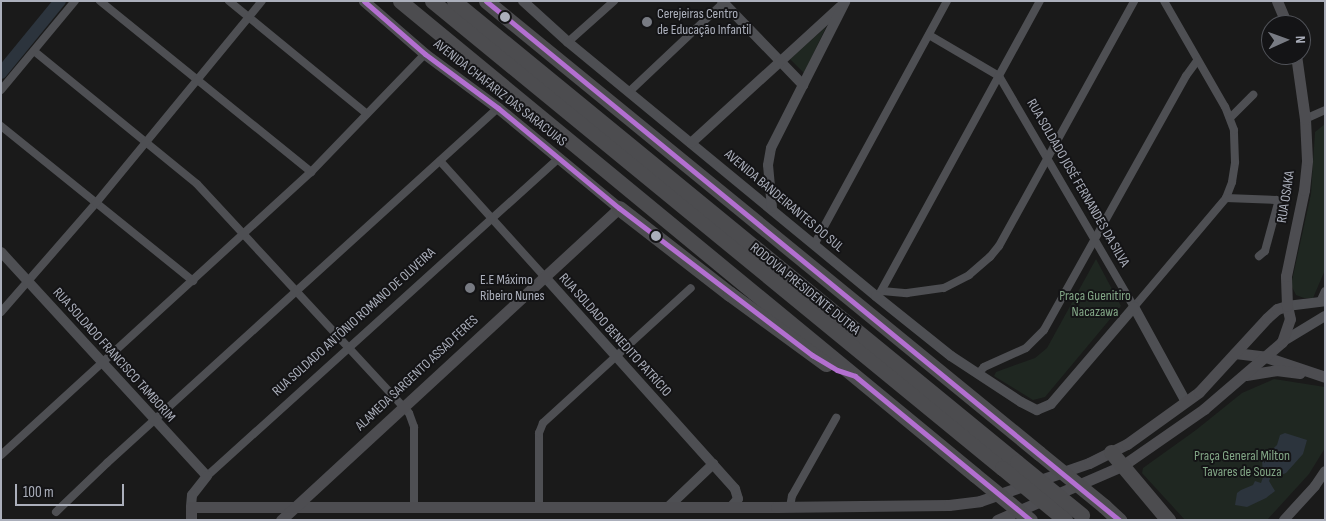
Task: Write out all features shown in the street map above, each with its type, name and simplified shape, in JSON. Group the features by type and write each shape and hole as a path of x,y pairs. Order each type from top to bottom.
{"highway":[{"path":"400,1 1030,520"},
{"name":"RODOVIA PRESIDENTE DUTRA","path":"432,1 867,349 1017,462 1085,518"},
{"name":"RODOVIA PRESIDENTE DUTRA","path":"454,1 867,349 1002,468 1065,520"},
{"name":"RODOVIA PRESIDENTE DUTRA","path":"486,1 1119,520"},
{"path":"642,128 653,145 862,327 867,349 847,351 758,285 742,283"},
{"path":"619,208 812,355 836,370 855,376"},
{"path":"1111,452 1168,520"}],"main road":[{"name":"AVENIDA CHAFARIZ DAS SARACUIAS","path":"364,1 425,54 498,108 619,208"},
{"path":"1277,1 1282,15"},
{"name":"RUA OSAKA","path":"1282,342 1290,319 1287,306 1286,276 1304,190 1307,160 1306,119 1298,65"},
{"name":"ALAMEDA SARGENTO ASSAD FERES","path":"283,518 619,208"},
{"path":"191,513 294,508 376,514 414,508 955,505 988,498 1089,463 1111,452 1186,402 1216,374 1273,312 1287,306"},
{"path":"997,520 1122,466 1223,393 1282,342"},
{"path":"1235,353 1266,357 1320,375"},
{"path":"1244,375 1276,370 1320,375"},
{"path":"1216,374 1217,388 1223,393"},
{"path":"1167,434 1169,422 1184,410 1186,402"}],"street":[{"path":"1,90 76,1"},
{"path":"100,1 198,78 311,172"},
{"path":"229,1 367,114"},
{"path":"2,308 29,282 96,203 262,1"},
{"name":"AVENIDA BANDEIRANTES DO SUL","path":"523,1 568,42 772,208 814,245 879,294 978,374 1037,410 1051,404 1134,307"},
{"path":"568,42 614,1"},
{"path":"814,245 947,1"},
{"path":"879,294 1040,1"},
{"path":"879,294 944,288 970,275 998,246 1134,1"},
{"path":"1134,307 1226,198 1232,182 1235,162 1234,130 1225,106 1164,1"},
{"path":"630,91 723,2 803,85"},
{"path":"692,143 846,2"},
{"path":"772,208 768,172 769,153 846,2"},
{"name":"RUA SOLDADO JOSÉ FERNANDES DA SILVA","path":"930,35 999,76 1048,157 1186,402"},
{"path":"34,51 147,141 196,184 244,233 412,416 414,428 414,508"},
{"path":"1,455 311,172 425,54"},
{"path":"978,374 984,367 1017,353 1039,336 1095,241 1186,76 1197,60"},
{"path":"1230,118 1253,95"},
{"path":"56,512 154,420 498,108"},
{"path":"1306,119 1325,110"},
{"path":"1,126 193,281"},
{"name":"RUA SOLDADO ANTÔNIO ROMANO DE OLIVEIRA","path":"191,513 194,492 207,476 559,158"},
{"name":"RUA SOLDADO BENEDITO PATRÍCIO","path":"440,161 713,464 738,494 738,500 731,507"},
{"path":"1226,198 1276,200 1278,208 1265,251 1260,256"},
{"name":"RUA SOLDADO FRANCISCO TAMBORIM","path":"1,252 207,476"},
{"path":"539,508 539,433 543,423 691,288"},
{"path":"1287,306 1322,301 1325,291"},
{"path":"1282,342 1325,316"},
{"path":"790,507 792,496 836,418"},
{"path":"667,508 713,464"},
{"path":"1284,520 1325,471"}],"green space":[{"path":"826,27 804,73 790,59"},
{"path":"1325,124 1325,270 1313,298 1304,298 1296,295 1291,285 1311,194 1315,132"},
{"name":"Praça Guenitiro Nacazawa","path":"1096,259 1121,306 1045,397 1033,400 994,376 996,372 1035,358 1047,348"},
{"name":"Praça General Milton Tavares de Souza","path":"1274,379 1325,387 1325,448 1309,474 1267,520 1185,520 1142,473 1143,468 1196,430 1242,393"}],"shaded area":[{"path":"1285,433 1307,440 1303,454 1286,473 1281,475 1275,471 1272,474 1269,481 1275,491 1266,498 1247,507 1235,505 1237,493 1253,485 1255,481 1261,483 1263,477 1262,459 1277,445 1280,435"}],"waterway":[{"path":"1,73 60,1"}],"transit line":[{"path":"364,1 425,54 498,108 619,208 812,355 837,370 855,376 1030,520"},
{"path":"486,1 1119,520"}],"place":[{"name":"Cerejeiras Centro de Educação Infantil","path":"647,22"},
{"name":"E.E Máximo Ribeiro Nunes","path":"470,288"}]}
